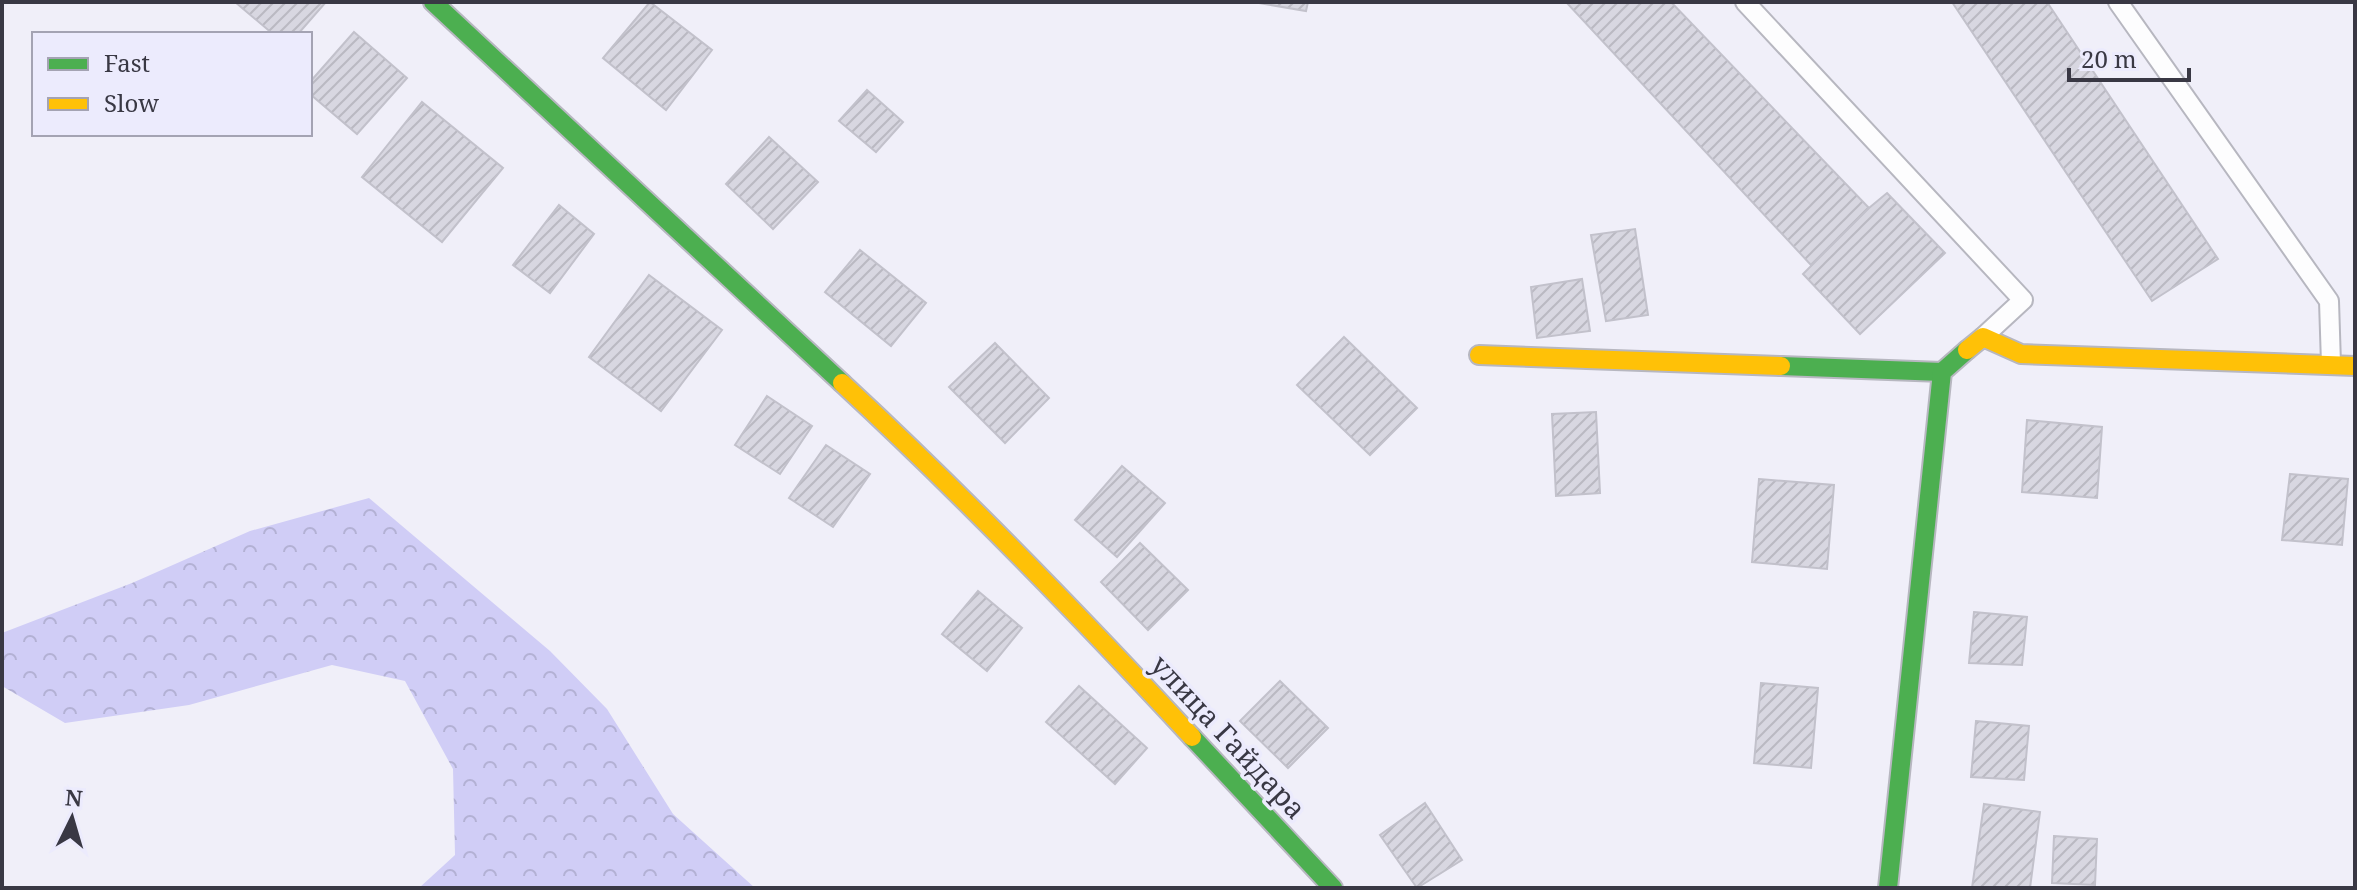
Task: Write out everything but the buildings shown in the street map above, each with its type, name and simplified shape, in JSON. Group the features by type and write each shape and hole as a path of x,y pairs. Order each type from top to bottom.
{"street":[{"name":"улица Гайдара","path":"433,2 927,462 1084,621 1333,888"},
{"path":"1479,355 1942,372 1983,337 2021,354 2355,366"},
{"path":"1888,888 1942,372"}],"lane":[{"path":"1745,2 2023,300 1983,337"},
{"path":"2118,2 2329,301 2331,366"}],"green space":[{"path":"369,498 550,651 607,709 673,814 755,888 419,888 455,855 453,769 405,681 332,665 189,705 65,723 2,686 2,633 132,583 250,531"}],"traffic: fast":[{"path":"433,2 842,383"},
{"path":"1888,888 1942,372 1967,350"},
{"path":"1781,366 1942,372"},
{"path":"1192,737 1333,888"}],"traffic: slow":[{"path":"1967,350 1983,337 2021,354 2355,366"},
{"path":"1479,355 1781,366"},
{"path":"842,383 1020,557 1192,737"}]}
